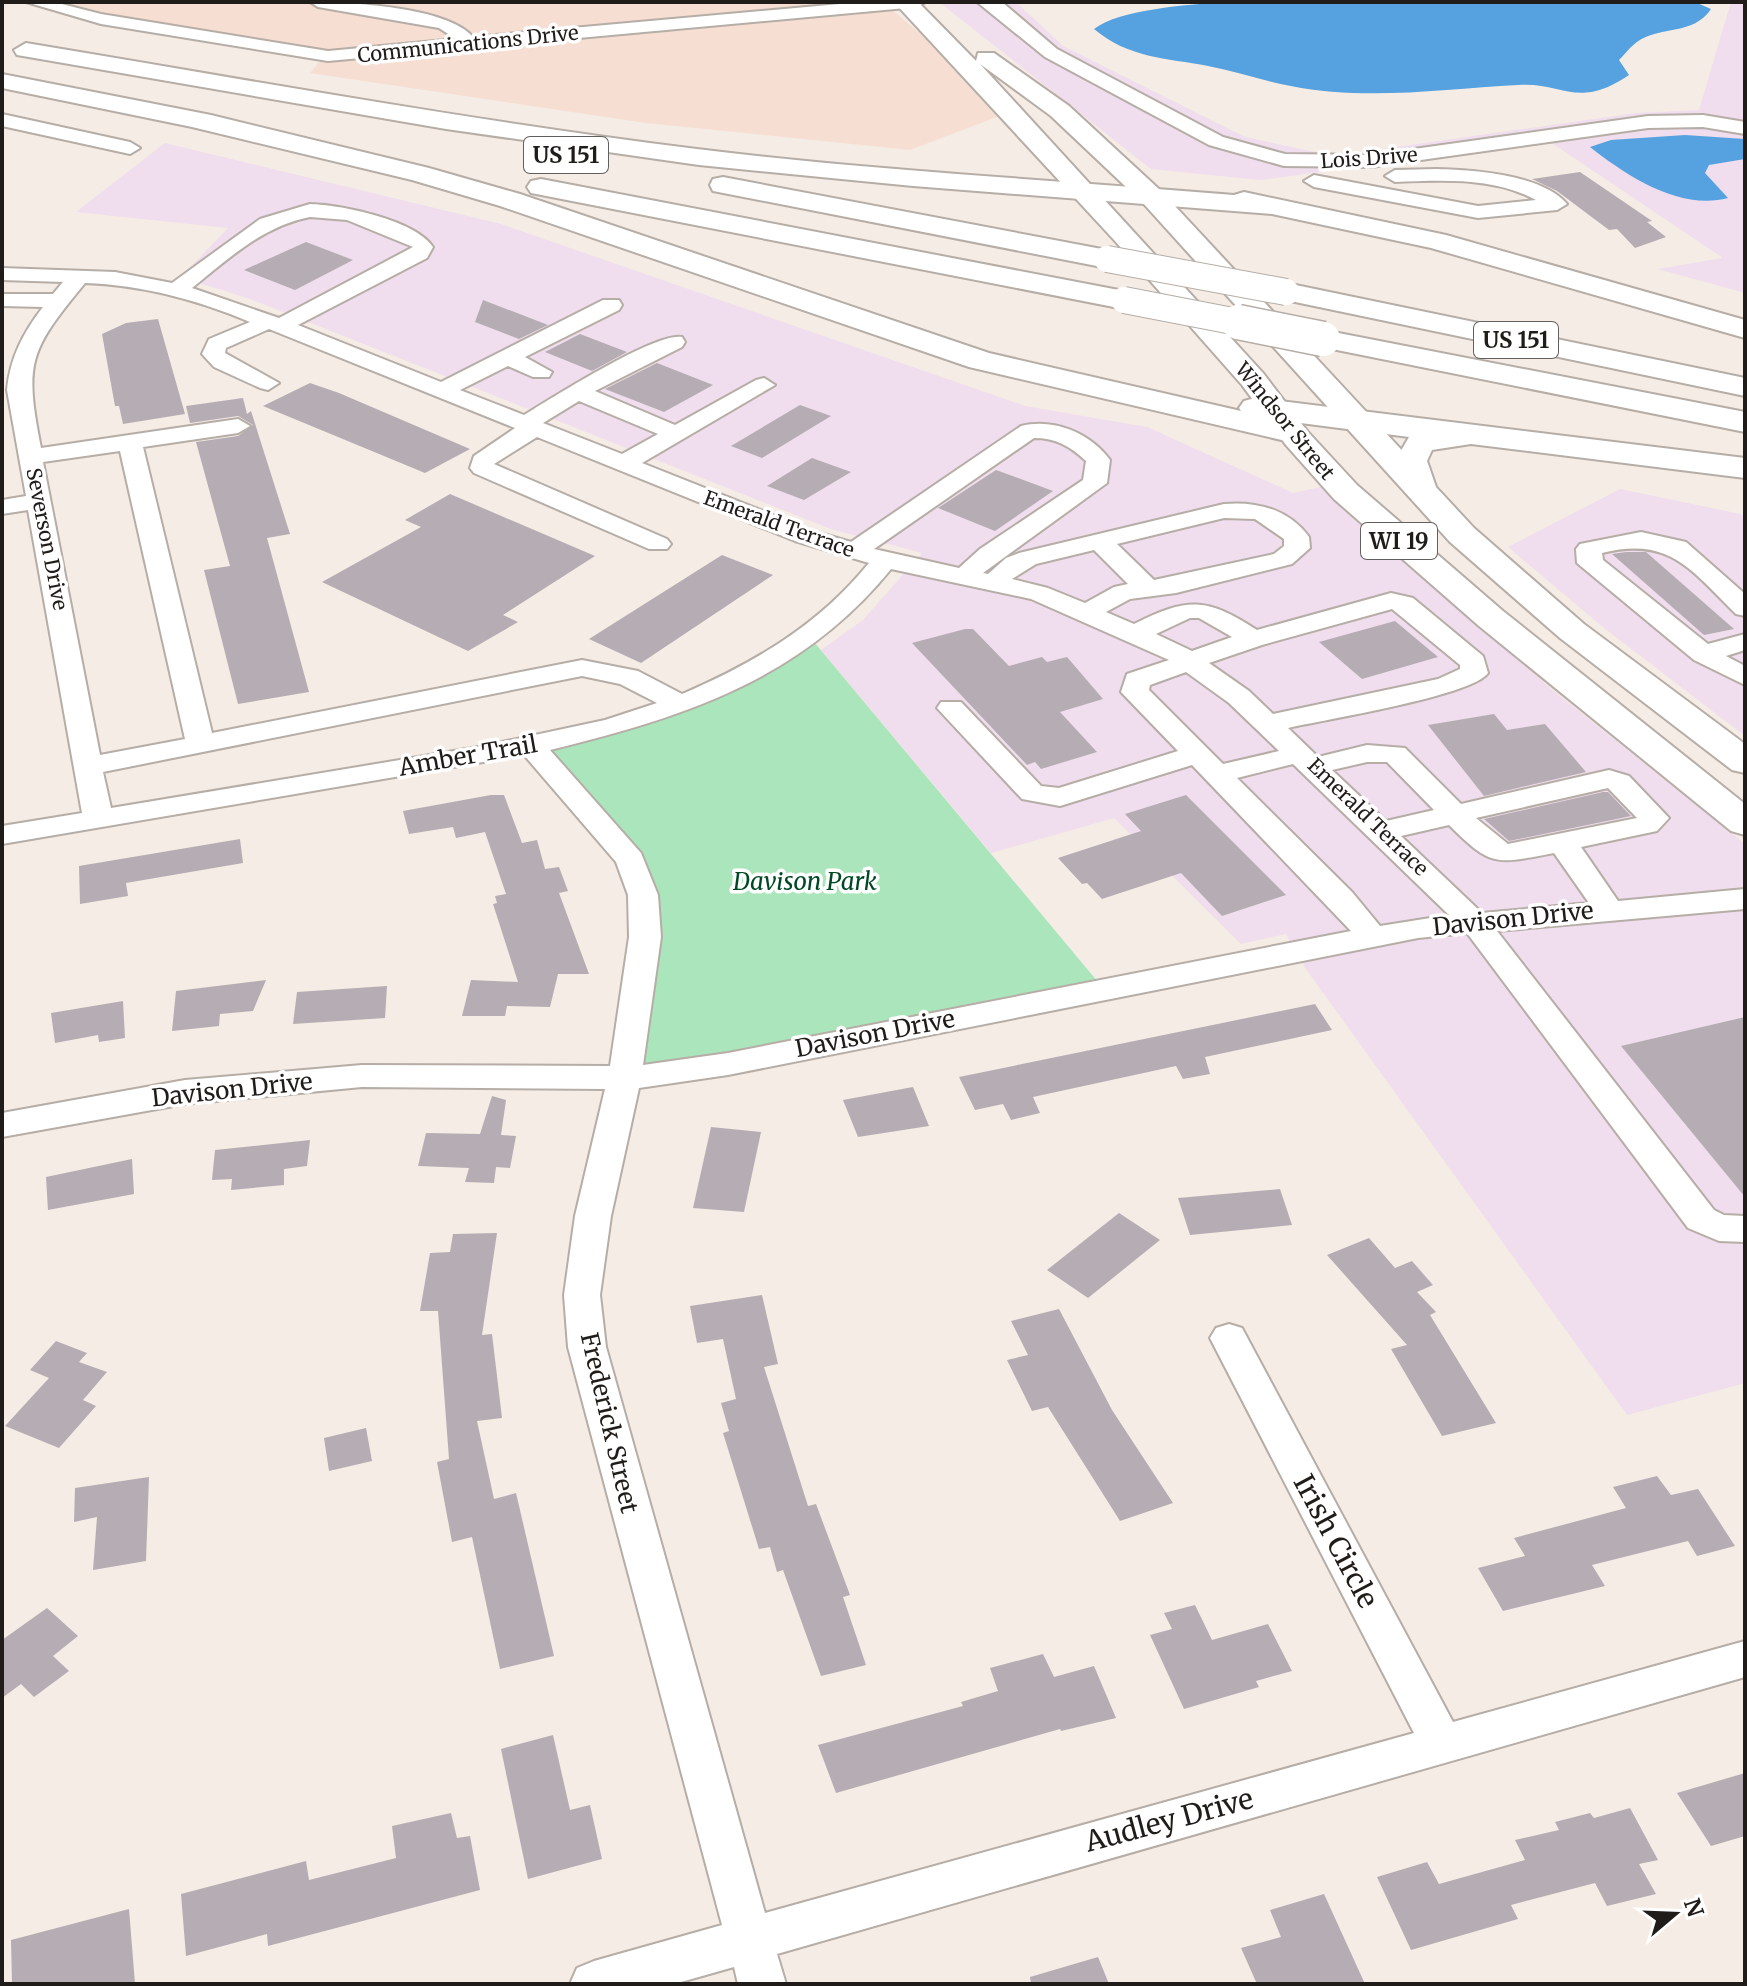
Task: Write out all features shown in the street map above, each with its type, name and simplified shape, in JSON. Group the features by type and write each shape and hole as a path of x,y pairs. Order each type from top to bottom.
{"highway":[{"path":"14,48 502,129 683,155 849,173 1272,206"},
{"name":"US 151","path":"14,48 1286,292 1745,387"},
{"name":"US 151","path":"2,81 1745,422"},
{"path":"183,117 420,174 510,200 980,360 1133,396 1281,421 1361,422 1745,468"},
{"path":"995,183 1044,178 1050,174 1055,157"},
{"path":"1130,176 1436,241 1745,329"},
{"path":"1419,487 1411,461 1419,444 1439,437 1489,435"}],"main road":[{"name":"Windsor Street","path":"905,2 974,69 1086,190 1253,379 1281,421 1325,476 1422,561 1745,823"},
{"name":"WI 19","path":"905,2 1060,111 1152,197 1462,535 1572,631 1740,749"}],"street":[{"name":"Communications Drive","path":"34,2 101,19 302,54 349,56 905,2"},
{"path":"318,2 443,24 457,29 469,44"},
{"path":"905,2 917,2"},
{"name":"Lois Drive","path":"985,2 995,5 1051,53 1216,141 1269,156 1323,162 1371,161 1668,120 1703,121 1745,128"},
{"path":"617,11 630,28"},
{"path":"2,120 130,148"},
{"path":"1269,156 1274,172 1314,181 1478,212 1557,204 1536,188 1463,176 1314,181"},
{"path":"176,290 259,228 311,212 335,211 419,241 423,247 420,254 274,324 217,344 213,354 222,362 268,383"},
{"name":"Emerald Terrace","path":"2,274 115,278 176,290 274,324 804,536 885,560 1039,593 1137,633 1191,664 1239,697 1383,831 1475,923 1701,1219 1719,1228 1745,1229"},
{"name":"Severson Drive","path":"80,276 22,355 18,390 98,819"},
{"path":"2,300 60,301"},
{"path":"441,391 611,305"},
{"path":"658,544 482,468 482,461 577,392 674,342"},
{"path":"505,357 541,372"},
{"path":"622,464 764,385"},
{"path":"577,392 677,434"},
{"path":"31,457 238,426"},
{"path":"853,552 1029,431 1046,430 1079,439 1098,460 1095,483 989,554 965,577"},
{"path":"130,443 200,744"},
{"path":"2,507 40,501"},
{"path":"993,583 1015,563 1241,509 1256,509 1270,516 1296,537 1297,548 1283,559 1176,585 1123,592 1088,612"},
{"path":"1745,608 1698,560 1679,548 1649,538 1625,537 1589,549 1590,563 1703,654 1745,677"},
{"path":"1100,541 1147,588"},
{"name":"Amber Trail","path":"2,835 576,737 680,704 730,684 788,652 847,605 885,560"},
{"path":"1268,724 1446,685 1474,673 1473,662 1404,604 1391,601 1253,639 1191,664 1148,674 1137,680 1135,692 1341,899 1373,937"},
{"path":"1137,633 1196,607 1207,609 1253,639"},
{"path":"1703,654 1745,642"},
{"path":"89,766 582,668 628,677 680,704"},
{"path":"951,708 1032,793 1060,797 1207,764 1308,760 1367,753 1395,754 1457,813 1492,849 1503,854 1647,825 1654,818 1619,782 1609,779 1457,813 1383,831"},
{"name":"Frederick Street","path":"531,746 630,860 643,895 645,937 625,1077 593,1216 582,1295 587,1347 604,1419 762,1984"},
{"path":"1561,842 1589,877 1608,910"},
{"name":"Davison Drive","path":"2,1125 185,1092 362,1076 625,1077 728,1064 1373,937 1475,923 1745,899"},
{"name":"Irish Circle","path":"1229,1338 1443,1745"},
{"name":"Audley Drive","path":"594,1984 1745,1659"}],"shaded area":[{"path":"53,2 883,2 958,66 1002,115 910,150 646,123 310,73 327,53 100,14"},
{"path":"939,2 1016,2 1063,46 1245,137 1319,153 1354,153 1636,113 1699,110 1731,2 1745,2 1745,293 1658,269 1723,258 1549,141 1260,180 1151,169"},
{"path":"165,143 501,224 1025,406 1147,427 1293,493 1330,485 1387,543 1550,688 1745,844 1745,1383 1627,1415 1306,969 1286,934 1241,944 1114,818 991,853 821,650 863,620 922,553 831,529 253,300 181,277 228,228 76,212"},
{"path":"1620,489 1745,515 1745,736 1604,628 1508,547"}],"green space":[{"name":"Davison Park","path":"809,636 1103,988 625,1077 643,895 531,746 680,704"}],"water":[{"path":"1222,2 1695,2 1711,9 1695,23 1656,33 1637,42 1619,60 1629,75 1596,91 1583,93 1534,85 1404,93 1319,90 1148,55 1120,46 1094,29 1137,12"},
{"path":"1685,135 1745,139 1745,159 1709,165 1705,173 1728,198 1691,200 1673,195 1637,179 1590,147 1611,140"}],"building":[{"path":"1580,172 1652,221 1647,222 1666,237 1635,248 1617,229 1609,230 1557,191 1532,179"},
{"path":"306,242 353,260 295,290 244,270"},
{"path":"483,300 548,325 519,339 475,322"},
{"path":"158,319 185,414 123,424 119,406 115,406 102,334 126,323"},
{"path":"580,334 627,352 592,371 545,352"},
{"path":"657,363 713,385 664,412 605,389"},
{"path":"310,383 470,449 425,473 263,406"},
{"path":"243,398 247,414 251,411 290,534 267,538 309,692 238,704 204,570 230,566 196,442 238,436 253,425 238,416 190,423 186,406"},
{"path":"800,405 831,416 762,458 731,446"},
{"path":"812,458 851,472 804,500 767,486"},
{"path":"996,470 1053,491 995,531 938,508"},
{"path":"450,494 595,556 503,615 518,622 468,651 322,582 421,527 405,520"},
{"path":"1646,552 1734,629 1704,635 1612,554"},
{"path":"722,555 773,575 641,663 589,639"},
{"path":"1395,621 1438,657 1362,679 1319,642"},
{"path":"973,629 1009,666 1042,657 1047,662 1067,657 1103,699 1060,712 1097,752 1041,769 1035,762 1027,765 912,643"},
{"path":"1494,714 1507,730 1545,724 1586,772 1484,796 1428,725"},
{"path":"1608,792 1631,816 1509,841 1484,819"},
{"path":"504,795 522,843 537,840 545,869 559,867 568,891 559,893 589,974 558,974 550,1007 507,1006 505,1016 462,1016 471,980 518,982 493,904 497,903 495,896 506,894 485,832 456,838 453,827 409,834 403,811"},
{"path":"1186,795 1286,895 1222,916 1181,873 1102,899 1087,883 1082,884 1058,858 1141,831 1125,814"},
{"path":"240,839 243,863 126,883 128,896 80,904 79,866"},
{"path":"266,980 253,1011 220,1014 219,1026 172,1031 176,991"},
{"path":"387,986 385,1018 293,1024 297,992"},
{"path":"123,1001 125,1038 99,1042 98,1035 55,1043 51,1013"},
{"path":"1315,1004 1332,1030 1205,1057 1210,1074 1183,1079 1176,1066 1033,1097 1040,1113 1011,1120 1003,1104 975,1110 959,1077"},
{"path":"1745,1017 1745,1197 1621,1046"},
{"path":"913,1087 929,1126 858,1137 843,1100"},
{"path":"492,1096 506,1100 501,1135 516,1136 510,1168 496,1167 494,1183 465,1182 469,1168 418,1166 426,1133 480,1134"},
{"path":"711,1127 761,1132 744,1212 693,1208"},
{"path":"310,1140 307,1166 284,1169 284,1185 231,1190 232,1179 212,1180 215,1150"},
{"path":"132,1159 134,1194 48,1210 46,1177"},
{"path":"1280,1189 1292,1225 1190,1235 1178,1198"},
{"path":"1119,1213 1160,1240 1088,1298 1047,1270"},
{"path":"497,1233 482,1335 492,1334 502,1418 477,1421 494,1499 516,1493 554,1656 500,1669 472,1537 452,1542 437,1462 449,1459 438,1311 420,1311 430,1253 450,1252 453,1234"},
{"path":"1369,1238 1395,1268 1412,1261 1433,1285 1417,1292 1436,1312 1430,1315 1496,1423 1442,1436 1391,1349 1407,1345 1327,1255"},
{"path":"762,1295 778,1364 764,1367 808,1506 816,1504 850,1595 843,1597 866,1665 821,1676 783,1570 777,1572 770,1547 759,1549 723,1433 729,1431 721,1403 736,1399 723,1339 697,1343 690,1306"},
{"path":"1059,1309 1112,1410 1173,1503 1120,1521 1048,1407 1032,1411 1007,1360 1028,1355 1011,1321"},
{"path":"56,1341 87,1353 79,1362 107,1372 83,1400 96,1406 59,1448 5,1426 49,1378 30,1370"},
{"path":"366,1428 372,1461 329,1471 324,1438"},
{"path":"1657,1476 1671,1495 1698,1489 1735,1546 1697,1556 1688,1541 1592,1565 1605,1586 1503,1611 1478,1568 1525,1556 1514,1538 1626,1508 1613,1487"},
{"path":"149,1477 146,1561 93,1570 97,1517 74,1522 75,1488"},
{"path":"1195,1605 1212,1640 1268,1624 1292,1671 1256,1681 1259,1687 1184,1709 1150,1635 1172,1629 1164,1613"},
{"path":"47,1608 78,1636 53,1656 69,1671 34,1697 21,1684 2,1698 2,1640"},
{"path":"1043,1654 1054,1677 1094,1666 1116,1718 1060,1729 836,1793 818,1745 963,1706 961,1702 998,1691 990,1668"},
{"path":"553,1735 570,1810 590,1805 602,1859 528,1879 501,1749"},
{"path":"1745,1773 1745,1836 1711,1846 1677,1793"},
{"path":"1630,1808 1658,1860 1639,1864 1656,1894 1607,1906 1595,1883 1511,1905 1518,1919 1411,1950 1377,1877 1427,1862 1439,1884 1525,1860 1515,1840 1559,1830 1555,1822 1590,1813 1594,1818"},
{"path":"451,1813 457,1838 470,1836 480,1890 268,1946 267,1934 186,1956 181,1894 306,1861 309,1880 396,1858 392,1826"},
{"path":"1324,1894 1365,1984 1257,1984 1241,1948 1281,1937 1270,1910"},
{"path":"129,1909 135,1984 12,1984 11,1940"},
{"path":"1098,1957 1109,1984 1031,1984 1030,1977"}]}
